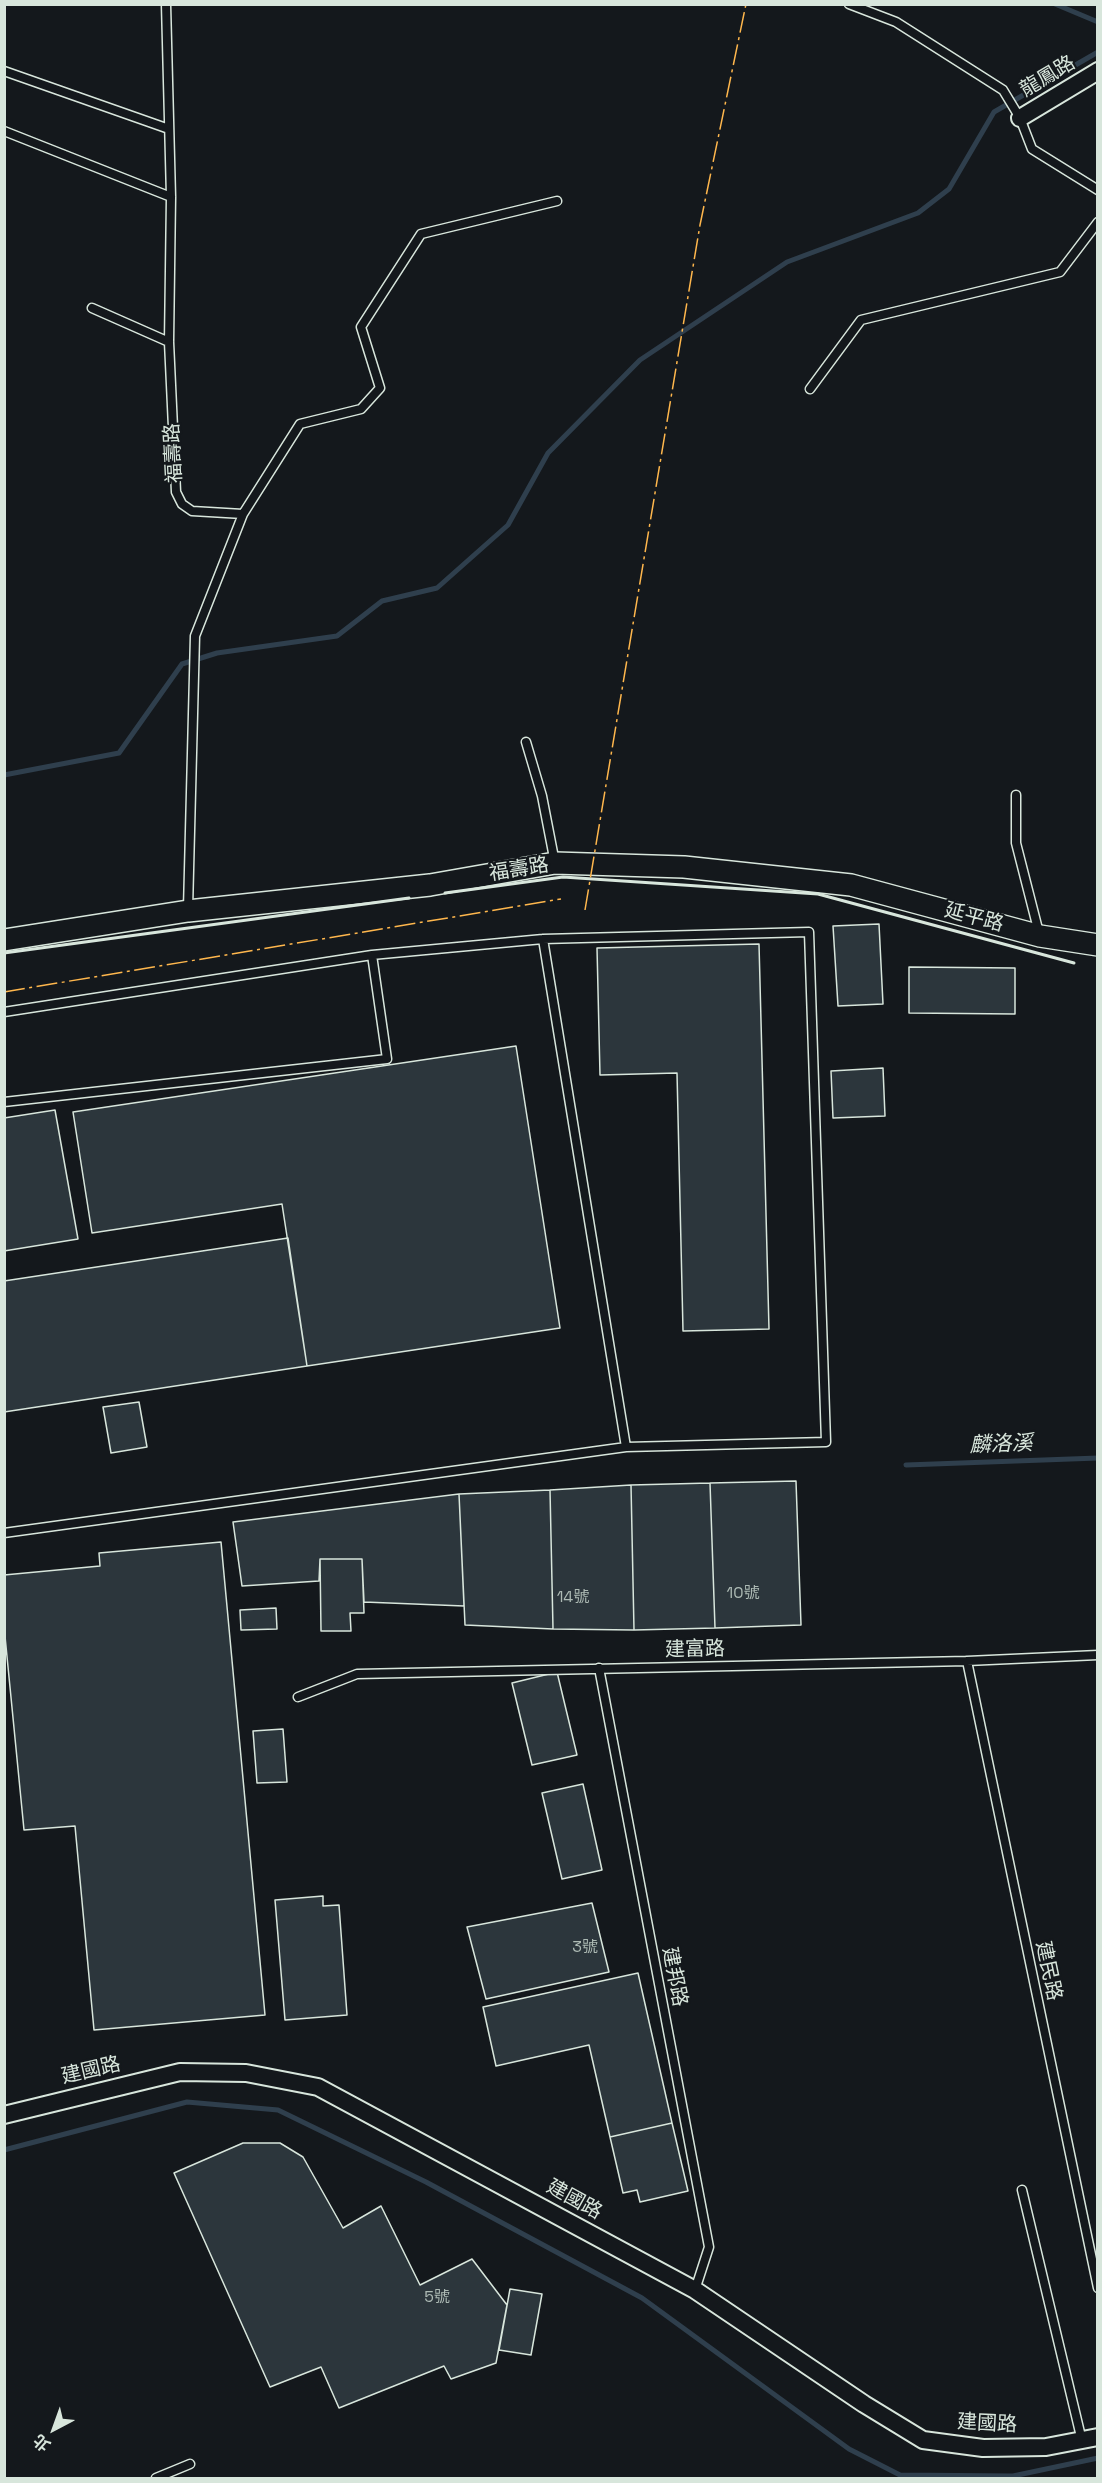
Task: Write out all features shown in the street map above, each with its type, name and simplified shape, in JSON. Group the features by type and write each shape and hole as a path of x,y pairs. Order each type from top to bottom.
{"street":[{"name":"龍鳳路","path":"1020,118 1098,71"},
{"name":"福壽路","path":"4,940 188,911 430,885 555,863 684,867 851,885"},
{"name":"延平路","path":"851,885 1040,936 1098,945"},
{"name":"建國路","path":"4,2115 180,2072 246,2073 318,2087 695,2290 864,2404 924,2439 983,2448 1046,2447 1090,2439"}],"lane":[{"name":"福壽路","path":"166,4 171,197 169,342 176,492 182,504 192,511 243,514"},
{"path":"849,4 896,22 1003,90 1020,118 1032,149 1098,190"},
{"path":"4,70 170,129"},
{"path":"4,131 171,197"},
{"path":"188,911 195,636 243,514 300,424 361,410 380,388 361,327 421,234 557,201"},
{"path":"810,389 861,320 1060,272 1098,222"},
{"path":"92,308 169,342"},
{"path":"526,742 542,796 555,863"},
{"path":"1016,795 1016,843 1040,936"},
{"path":"4,1012 372,955 543,939 809,932 826,1442 626,1447 4,1533"},
{"path":"543,939 626,1447"},
{"path":"4,1102 387,1059 372,955"},
{"name":"建富路","path":"297,1697 357,1674 967,1661 1098,1655"},
{"name":"建民路","path":"967,1661 1098,2288"},
{"name":"建邦路","path":"599,1668 709,2247 695,2290"},
{"path":"1022,2190 1090,2439"},
{"path":"156,2478 190,2464"}],"building":[{"path":"879,924 883,1004 838,1006 833,926"},
{"path":"759,944 769,1329 683,1331 677,1073 600,1075 597,948"},
{"path":"909,967 1015,968 1015,1014 909,1013"},
{"path":"516,1046 560,1328 307,1366 282,1204 92,1233 73,1112"},
{"path":"883,1068 885,1116 833,1118 831,1071"},
{"path":"55,1110 78,1239 4,1251 4,1118"},
{"path":"288,1238 307,1366 4,1412 4,1281"},
{"path":"139,1402 147,1447 111,1453 103,1407"},
{"path":"796,1481 801,1625 715,1628 710,1483"},
{"path":"710,1483 715,1628 634,1630 631,1485"},
{"path":"631,1485 634,1630 553,1629 550,1490"},
{"path":"550,1490 553,1629 465,1625 459,1494"},
{"path":"459,1494 464,1606 364,1602 362,1559 320,1559 319,1581 242,1586 233,1522"},
{"path":"221,1542 265,2015 94,2030 75,1826 24,1830 4,1626 4,1575 100,1566 99,1553"},
{"path":"320,1559 362,1559 364,1613 350,1613 351,1631 321,1631"},
{"path":"276,1608 277,1629 241,1630 240,1610"},
{"path":"557,1672 577,1755 532,1765 512,1683"},
{"path":"283,1729 287,1782 257,1783 253,1731"},
{"path":"583,1784 602,1870 562,1879 542,1793"},
{"path":"323,1896 323,1906 339,1905 347,2015 285,2020 275,1900"},
{"path":"592,1903 609,1972 486,1999 467,1927"},
{"path":"638,1973 672,2123 610,2137 589,2045 496,2066 483,2007"},
{"path":"672,2123 688,2191 640,2202 637,2190 623,2193 610,2137"},
{"path":"243,2143 280,2143 303,2157 343,2228 381,2206 420,2285 472,2259 507,2305 496,2363 451,2379 444,2366 339,2408 321,2367 270,2387 174,2173"},
{"path":"510,2289 542,2294 531,2355 499,2350"}],"waterway":[{"path":"1055,4 1098,22"},
{"path":"4,775 119,753 182,664 217,653 337,636 382,601 437,588 508,525 548,453 640,360 787,262 918,213 949,189 994,112 1098,52"},
{"name":"麟洛溪","path":"906,1465 1098,1458"},
{"path":"4,2150 187,2102 278,2110 426,2182 642,2298 849,2449 900,2475 1013,2476 1098,2458"}],"wall":[{"path":"445,893 563,877 818,894 1074,963"},
{"path":"4,953 409,898"}],"power":[{"path":"585,910 700,225 746,4"},
{"path":"4,992 561,899"}]}
